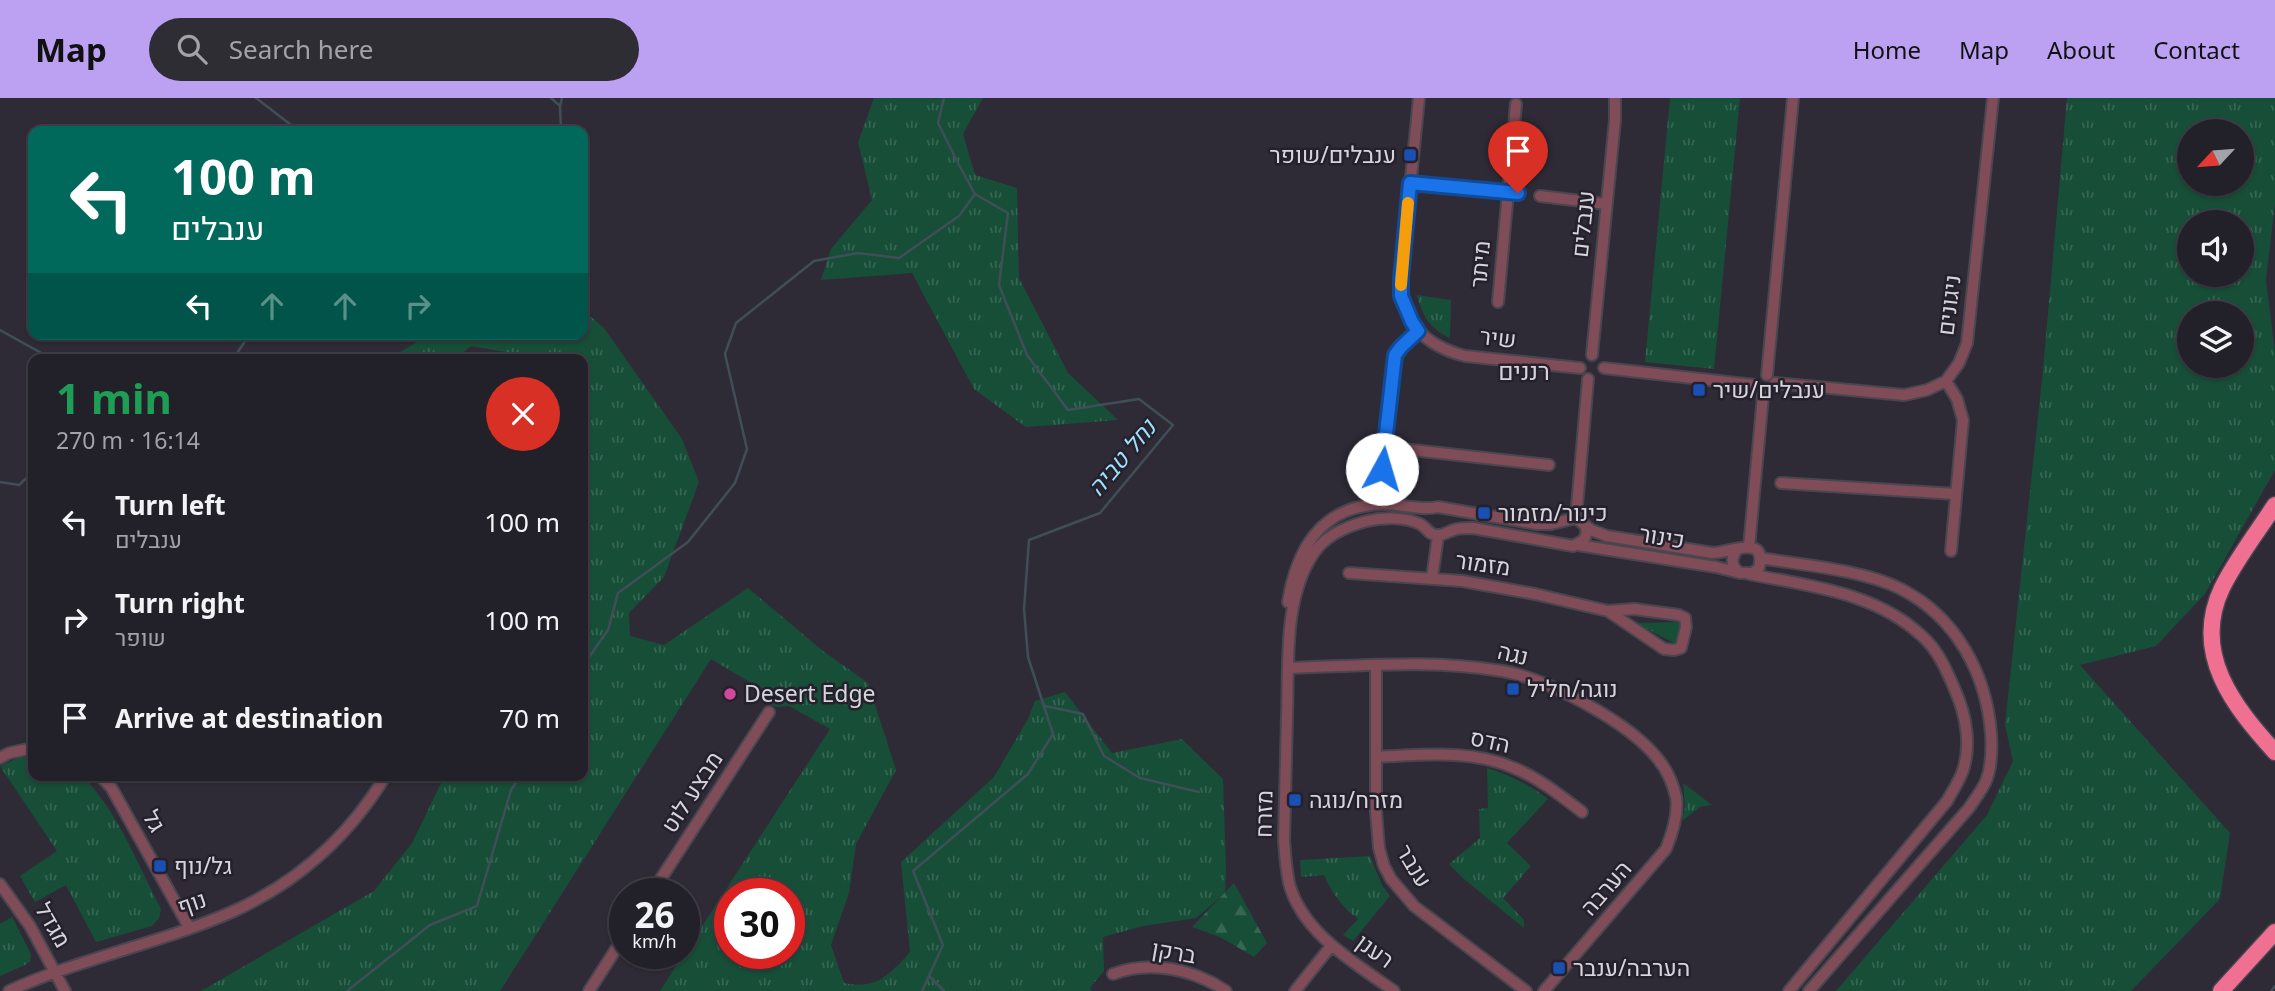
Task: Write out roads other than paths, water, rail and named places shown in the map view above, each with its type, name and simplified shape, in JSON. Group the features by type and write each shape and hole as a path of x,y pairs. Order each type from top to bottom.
{"highway":[{"path":"2275,505 2222,589 2212,628 2214,656 2226,690 2244,717 2275,752"},
{"path":"2221,991 2275,932"}],"street":[{"path":"1382,469 1395,355 1418,331 1401,296 1401,278 1419,98"},
{"name":"ענבלים","path":"1592,355 1615,98"},
{"path":"1793,98 1771,379 1772,393 1763,396 1757,393 1754,385 1759,376 1771,379 1904,395 1927,390 1946,381 1957,399 1963,420 1951,551"},
{"name":"ניגונים","path":"1946,381 1959,363 1967,343 1993,98"},
{"name":"מיתר","path":"1498,302 1513,193 1516,104"},
{"path":"1410,183 1513,193"},
{"path":"1540,197 1606,204"},
{"name":"שיר","path":"1418,331 1439,347 1465,356 1580,368"},
{"path":"1592,355 1599,357 1604,368 1599,377 1588,379 1582,375 1580,368 1582,359 1592,355"},
{"path":"1604,368 1754,385"},
{"path":"1578,545 1586,536 1575,520 1588,379"},
{"path":"1743,548 1763,396"},
{"path":"1385,447 1549,466"},
{"path":"1781,483 1956,494"},
{"name":"מזרח","path":"1289,668 1288,606 1291,583 1306,545 1315,533 1340,515 1367,506 1392,505 1430,510"},
{"path":"1432,579 1443,534 1452,521 1446,510 1438,507 1430,510 1424,518 1425,527 1430,533 1443,534 1458,528 1473,528 1565,544"},
{"name":"כינור","path":"1446,510 1537,524 1575,520 1598,534 1713,553 1743,548"},
{"name":"מזרח","path":"1331,946 1297,902 1290,886 1286,865 1284,840 1290,631 1297,592 1307,563 1323,542 1346,528 1370,520 1399,519 1425,527"},
{"path":"1565,544 1558,532 1575,520"},
{"name":"כינור","path":"1565,544 1716,567 1846,594 1889,612 1908,624 1923,636 1943,663 1961,704 1966,724 1967,749 1962,773 1947,802 1789,991"},
{"path":"1743,548 1756,551 1760,558 1759,568 1744,574 1733,566 1732,562 1734,552 1743,548"},
{"path":"1760,558 1860,576 1899,588 1925,603 1967,649 1983,685 1989,716 1992,751 1987,779 1969,808 1809,991"},
{"name":"מזמור","path":"1349,573 1491,585 1608,611 1634,609 1679,615 1685,618 1686,627 1681,648 1664,649 1608,611"},
{"name":"ענבר","path":"1376,665 1377,832 1384,866 1391,879 1414,906 1526,991"},
{"name":"נגה","path":"1289,668 1451,665 1504,671 1556,690 1607,718 1648,748 1665,769 1676,800"},
{"name":"מבצע לוט","path":"661,878 769,712"},
{"path":"0,758 28,749"},
{"name":"הדס","path":"1376,757 1439,755 1467,756 1492,761 1514,768 1537,780 1582,812"},
{"name":"גל","path":"105,781 111,787 189,927"},
{"name":"נוף","path":"9,991 210,920 254,901 315,860 363,811 382,781"},
{"name":"הערבה","path":"1544,991 1666,849 1672,834 1676,800"},
{"name":"מגדל","path":"0,884 30,926 65,991"},
{"path":"1295,991 1331,946"},
{"name":"רענן","path":"1331,946 1394,991"},
{"path":"589,991 609,960"},
{"name":"ברקן","path":"1113,974 1130,968 1159,967 1190,973 1226,991"}],"waterway":[{"path":"256,98 292,126"},
{"path":"551,98 559,105"},
{"path":"561,126 562,98"},
{"name":"נחל טביה","path":"922,991 943,945 913,871 1028,774 1053,734 1028,657 1024,609 1029,540 1100,513 1173,425 1139,399 1068,410 1027,355 999,285 1008,213 975,194 938,123 944,98"},
{"path":"588,659 608,630 618,593 688,542 735,483 747,449 725,354 736,323 814,261 858,253 899,258 959,216 975,194"},
{"path":"0,330 43,354"},
{"path":"236,354 246,340"},
{"path":"0,482 19,485 28,477"},
{"path":"1045,706 1083,714 1104,756 1140,778 1199,792"},
{"path":"347,991 430,925 477,906 511,790 517,781"},
{"path":"929,976 944,991"},
{"path":"2271,991 2275,986"}],"place":[{"name":"ענבלים/שופר","path":"1410,155"},
{"name":"ענבלים/שיר","path":"1699,390"},
{"name":"כינור/מזמור","path":"1484,513"},
{"name":"נוגה/חליל","path":"1513,689"},
{"name":"Desert Edge","path":"730,694"},
{"name":"מזרח/נוגה","path":"1295,800"},
{"name":"גל/נוף","path":"160,866"},
{"name":"הערבה/ענבר","path":"1559,968"}],"district":[{"name":"רננים","path":"1524,372"}]}
